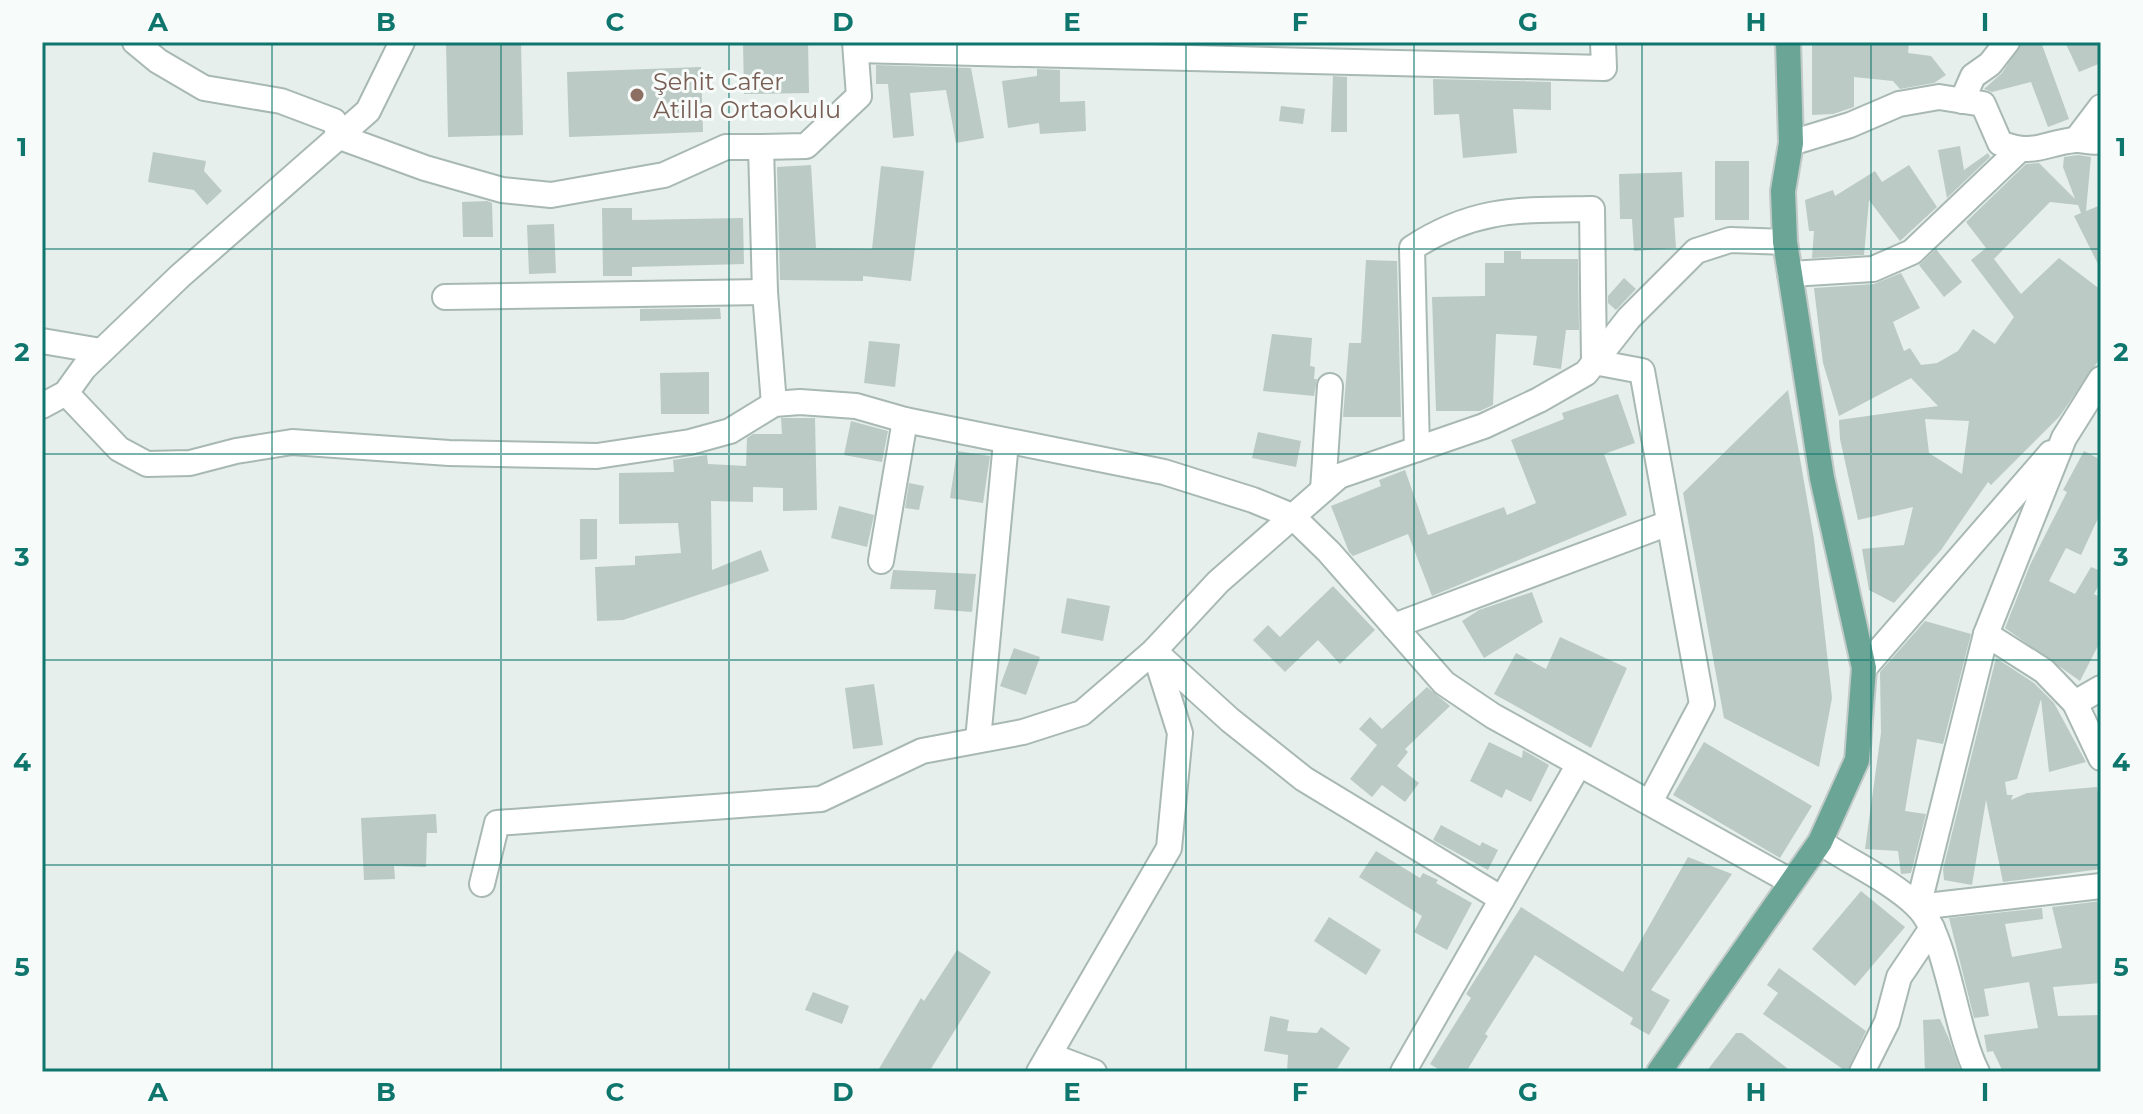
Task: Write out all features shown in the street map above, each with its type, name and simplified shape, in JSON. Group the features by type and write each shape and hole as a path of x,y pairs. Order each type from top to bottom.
{"main road":[{"path":"1659,1072 1820,842 1857,760 1864,668 1822,478 1785,242 1783,191 1791,143 1788,42"}],"street":[{"path":"135,42 158,61 204,88 281,101 334,121 340,137 425,168 502,190 551,195 664,175 726,147 806,146 859,96 856,46 1221,50 1604,68 1603,42"},
{"path":"42,406 66,393 101,351 180,276 368,111 402,42"},
{"path":"1962,101 1973,76 1990,64 2007,42"},
{"path":"1791,143 1850,125 1899,104 1939,97 1983,104 2000,143 2018,151 2049,148 2076,140 2101,141"},
{"path":"2076,140 2101,107"},
{"path":"761,147 765,292 774,404"},
{"path":"1790,274 1873,269 1912,252 2018,151"},
{"path":"1417,449 1412,248 1446,226 1503,210 1592,209 1594,362"},
{"path":"482,884 497,823 821,799 922,751 1023,732 1082,713 1154,651 1218,582 1339,476 1484,426 1586,373 1629,318 1696,251 1730,240 1785,242"},
{"path":"445,297 765,292"},
{"path":"42,341 101,351"},
{"path":"1594,362 1642,371 1702,704 1650,802"},
{"path":"1864,668 2064,438 2101,379"},
{"path":"1323,490 1330,386"},
{"path":"66,393 119,449 147,464 190,463 236,451 292,442 449,453 597,456 690,442 730,431 774,404 856,406 1006,442 1164,472 1253,500 1292,516 1444,683 1579,764 1790,881"},
{"path":"881,561 905,420"},
{"path":"1918,907 1986,634 2064,438"},
{"path":"978,740 1006,442"},
{"path":"1394,626 1669,523"},
{"path":"1986,634 2044,671 2075,703 2101,758"},
{"path":"1154,651 1230,720 1304,779 1502,899"},
{"path":"1094,1072 1044,1064 1169,848 1180,733 1154,651"},
{"path":"2075,703 2101,688"},
{"path":"1403,1072 1579,764"},
{"path":"1820,842 1918,907 1932,928 1965,1047 1977,1072"},
{"path":"1918,907 2101,886"},
{"path":"1863,1071 1887,1022 1899,977 1932,928"}],"building":[{"path":"446,42 521,42 523,135 448,137"},
{"path":"743,42 808,42 809,93 744,94"},
{"path":"1812,42 1909,42 1908,53 1931,56 1946,75 1934,83 1900,89 1893,81 1854,77 1854,107 1833,114 1812,115"},
{"path":"2022,42 2041,42 2069,119 2048,127 2031,82 1992,92 1984,89 2002,73"},
{"path":"2065,42 2101,42 2101,63 2079,72"},
{"path":"876,65 971,68 984,138 956,143 946,90 910,93 914,136 893,138 888,84 876,84"},
{"name":"Şehit Cafer Atilla Ortaokulu","path":"701,67 703,132 569,137 567,72"},
{"path":"1037,69 1060,70 1060,102 1085,101 1086,131 1040,134 1039,123 1008,128 1002,81 1037,76"},
{"path":"1333,76 1347,77 1347,132 1331,132"},
{"path":"1433,79 1551,82 1551,110 1513,109 1517,153 1463,158 1459,114 1434,115"},
{"path":"1281,106 1305,109 1303,124 1279,121"},
{"path":"1960,146 1964,170 1988,153 1990,157 1947,198 1938,150"},
{"path":"153,152 206,161 204,171 222,191 207,205 194,190 148,182"},
{"path":"2064,157 2091,157 2086,211 2101,205 2101,270 2074,216 2081,213 2078,205 2050,202 1994,259 2021,294 2059,258 2101,290 2101,357 2059,417 1991,485 1988,482 1941,550 1894,603 1869,590 1862,549 1904,545 1913,507 1858,520 1840,439 1839,420 1938,406 1911,378 1839,416 1823,363 1814,288 1874,284 1901,273 1920,308 1893,322 1904,351 1910,348 1921,365 1937,363 1958,351 1973,329 1995,344 2014,317 1971,260 1986,248 1966,222 2026,164 2039,163 2075,199 2063,167","holes":["1925,419 1969,421 1962,474 1929,453"]},
{"path":"1715,161 1749,161 1749,220 1715,220"},
{"path":"811,165 816,248 872,249 881,166 924,171 911,281 863,276 863,281 780,280 777,167"},
{"path":"1909,165 1937,207 1900,241 1869,200 1864,255 1812,258 1814,231 1809,231 1805,200 1833,190 1835,196 1875,171 1882,182"},
{"path":"1682,172 1684,217 1674,218 1676,248 1634,251 1632,219 1620,219 1619,174"},
{"path":"462,202 492,203 493,237 463,237"},
{"path":"602,208 632,208 632,220 743,218 744,264 632,267 632,276 603,276"},
{"path":"554,224 556,273 529,274 527,225"},
{"path":"1936,249 1962,282 1944,297 1919,265"},
{"path":"1504,251 1521,251 1521,259 1578,259 1579,330 1566,330 1561,369 1533,365 1537,336 1496,334 1493,405 1480,411 1436,411 1432,297 1485,296 1485,263 1504,263"},
{"path":"1366,260 1397,261 1401,417 1343,417 1349,343 1361,343"},
{"path":"1624,278 1636,289 1616,310 1608,303 1608,296"},
{"path":"720,308 721,319 640,321 640,309"},
{"path":"1272,334 1312,338 1310,366 1315,367 1314,379 1317,379 1314,396 1263,391"},
{"path":"869,341 900,344 895,387 864,383"},
{"path":"709,372 709,414 661,414 660,373"},
{"path":"1788,390 1814,539 1832,698 1819,767 1724,718 1683,493"},
{"path":"1618,394 1635,443 1604,454 1627,515 1432,596 1408,534 1353,556 1349,552 1331,506 1381,486 1379,480 1405,470 1428,535 1504,507 1507,515 1536,503 1511,440 1564,419 1562,413"},
{"path":"781,418 815,418 817,510 783,511 783,488 753,487 753,502 711,501 712,570 761,550 769,571 623,620 597,621 595,567 635,565 635,556 681,553 678,523 619,524 619,473 674,472 673,460 707,455 708,464 746,466 747,438 753,434 782,434"},
{"path":"851,421 888,431 882,462 844,455"},
{"path":"1258,432 1301,441 1296,467 1252,458"},
{"path":"957,451 990,456 983,503 950,498"},
{"path":"2084,451 2101,460 2101,512 2081,555 2066,548 2049,581 2075,594 2091,567 2101,571 2101,581 2094,594 2101,598 2101,640 2080,681 2005,628 2030,565 2067,492 2063,490"},
{"path":"909,483 924,486 919,510 905,508"},
{"path":"839,506 874,515 867,547 831,538"},
{"path":"580,519 597,519 597,559 580,560"},
{"path":"893,570 976,574 972,612 934,609 936,590 890,589"},
{"path":"1333,586 1375,630 1340,664 1318,640 1285,672 1253,640 1268,625 1280,637"},
{"path":"1532,592 1543,622 1484,658 1462,621 1479,610"},
{"path":"1067,598 1110,606 1103,641 1061,633"},
{"path":"1925,621 1971,634 1943,744 1917,739 1905,811 1926,814 1911,873 1901,874 1898,851 1865,849 1881,733 1880,672"},
{"path":"1560,637 1627,668 1591,748 1494,694 1516,653 1546,669"},
{"path":"1014,648 1040,657 1026,695 1000,686"},
{"path":"1996,658 2034,683 2054,703 2086,762 2049,772 2041,699 2017,779 2005,782 2007,795 2013,795 2011,800 2027,793 2097,787 2101,813 2101,869 2003,882 1986,800 1972,885 1944,880 1943,869"},
{"path":"874,684 883,745 853,749 845,688"},
{"path":"1427,687 1450,706 1405,749 1408,752 1397,766 1419,783 1405,802 1382,785 1372,797 1350,779 1377,745 1359,729 1370,717 1382,729"},
{"path":"1489,742 1522,758 1523,750 1549,765 1531,802 1506,789 1502,798 1470,781"},
{"path":"1704,742 1812,806 1780,858 1673,795"},
{"path":"436,814 437,833 427,833 426,867 394,866 395,879 364,880 361,818"},
{"path":"1441,825 1480,846 1482,842 1498,850 1488,870 1433,840"},
{"path":"1376,851 1420,878 1423,873 1438,880 1436,883 1472,903 1447,950 1414,932 1422,916 1359,877"},
{"path":"1688,857 1732,874 1651,990 1670,1000 1649,1035 1630,1024 1633,1018 1535,955 1485,1034 1488,1036 1466,1072 1443,1072 1430,1064 1471,998 1466,994 1521,907 1623,972"},
{"path":"1861,891 1905,927 1855,986 1812,949"},
{"path":"2101,901 2101,983 2053,987 2058,1016 2101,1015 2101,1072 2003,1072 1993,1051 1987,1052 1984,1035 2038,1028 2029,982 1984,989 1989,1016 1974,1018 1949,918 2042,908 2043,919 2005,924 2012,957 2062,948 2052,907"},
{"path":"1329,917 1381,950 1366,975 1314,941"},
{"path":"957,950 991,972 929,1072 877,1072 921,998 924,1001"},
{"path":"1779,968 1866,1031 1847,1072 1763,1014 1778,993 1767,985"},
{"path":"813,992 849,1006 842,1024 805,1010"},
{"path":"1270,1016 1289,1020 1287,1031 1317,1033 1321,1027 1350,1048 1335,1072 1287,1072 1288,1055 1264,1051"},
{"path":"1940,1019 1961,1072 1925,1072 1923,1020"},
{"path":"1736,1033 1742,1033 1792,1072 1706,1072"}],"place":[{"name":"Şehit Cafer Atilla Ortaokulu","path":"637,95"}]}
